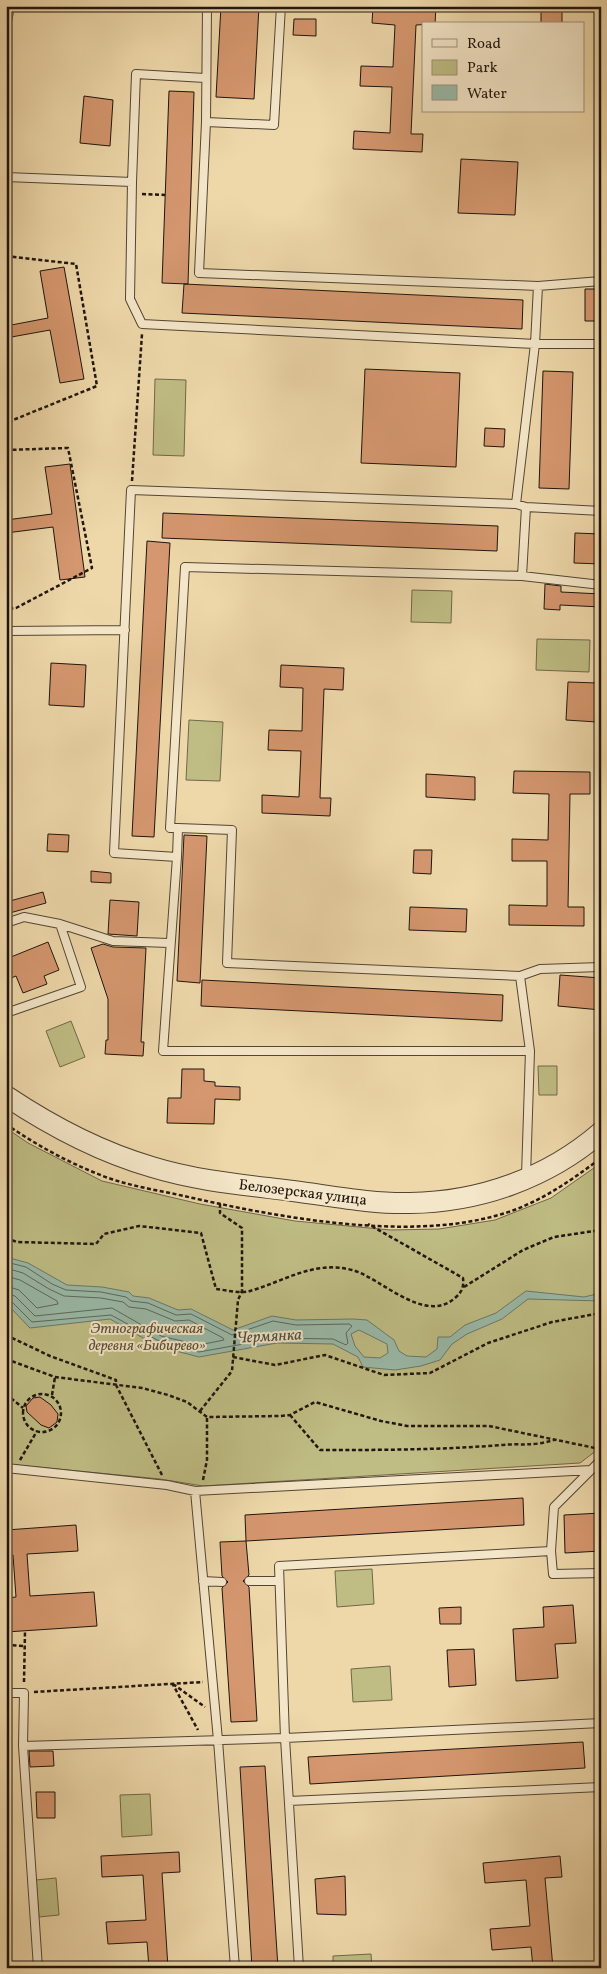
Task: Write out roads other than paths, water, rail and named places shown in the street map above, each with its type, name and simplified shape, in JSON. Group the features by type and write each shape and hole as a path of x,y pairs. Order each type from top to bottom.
{"street":[{"name":"Белозерская улица","path":"6,1096 33,1114 83,1141 152,1168 224,1183 354,1199 410,1203 486,1193 526,1179 564,1160 601,1132"}],"lane":[{"path":"6,27 10,6"},
{"path":"207,6 204,78 206,122 198,274 538,286 601,280"},
{"path":"206,122 274,125 281,6"},
{"path":"204,78 136,74 130,299 142,324 535,344 601,344"},
{"path":"6,177 132,182"},
{"path":"516,504 535,344 538,286"},
{"path":"176,856 114,853 131,490 516,504 601,510"},
{"path":"522,576 526,506"},
{"path":"601,585 522,576 185,567 170,828 232,830 227,963 520,976 540,969 601,967"},
{"path":"6,631 125,630"},
{"path":"178,828 163,1052 530,1051"},
{"path":"6,923 24,917 60,924 113,941 169,943"},
{"path":"6,1013 82,987 60,924"},
{"path":"520,976 530,1051 526,1179"},
{"path":"601,1460 554,1507 551,1551 553,1574 601,1573"},
{"path":"6,1468 167,1485 198,1491 591,1470"},
{"path":"198,1491 203,1581 218,1740 235,1968"},
{"path":"299,1968 285,1738 279,1566 551,1551"},
{"path":"203,1581 222,1582"},
{"path":"249,1581 279,1581"},
{"path":"6,1693 24,1693 23,1746 38,1968"},
{"path":"23,1746 285,1738 601,1723"},
{"path":"289,1801 601,1787"}],"water":[{"name":"Чермянка","path":"6,1257 28,1263 67,1285 102,1287 129,1292 133,1296 149,1298 178,1310 191,1309 233,1330 272,1316 296,1320 367,1320 394,1340 399,1351 407,1356 426,1357 437,1349 438,1337 450,1337 465,1325 496,1313 526,1291 584,1297 601,1293 601,1301 528,1299 502,1319 467,1334 452,1344 440,1360 421,1366 395,1370 363,1367 358,1357 333,1344 277,1343 199,1357 157,1346 110,1319 30,1328 6,1303","holes":["359,1330 387,1344 388,1353 380,1358 364,1357 355,1346 351,1334"]}],"park label":[{"name":"Этнографическая деревня «Бибирево»","path":"147,1336"}]}
